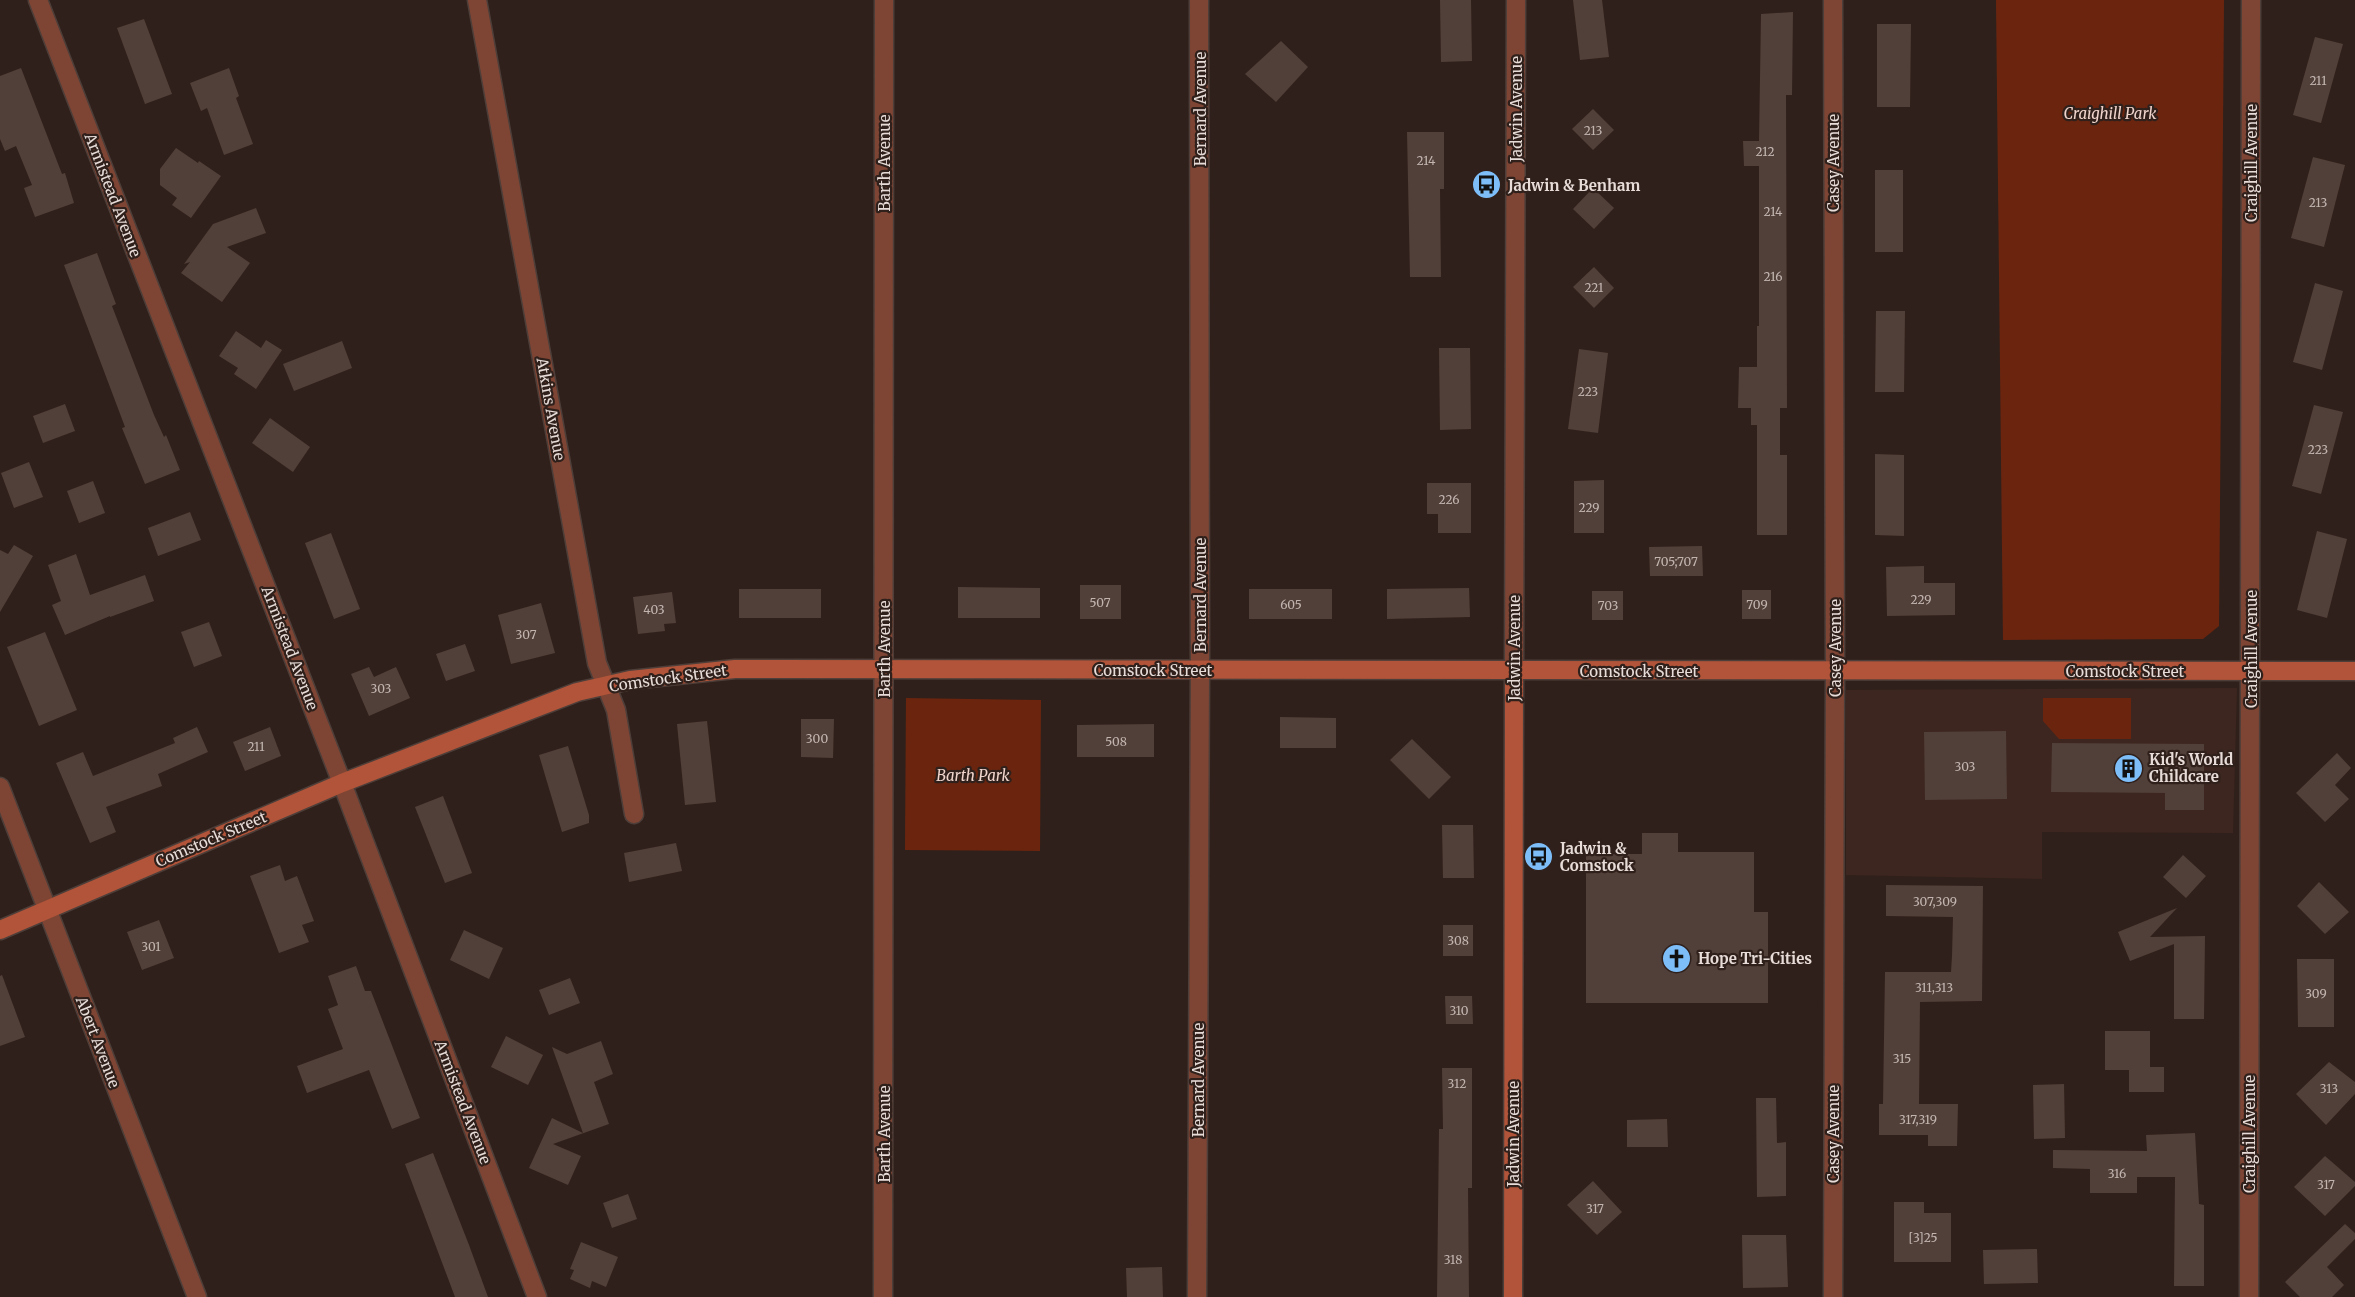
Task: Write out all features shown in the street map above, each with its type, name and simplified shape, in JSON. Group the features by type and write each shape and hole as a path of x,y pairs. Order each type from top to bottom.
{"street":[{"name":"Armistead Avenue","path":"38,0 342,783 537,1297"},
{"name":"Atkins Avenue","path":"477,0 597,663 616,710 634,814"},
{"name":"Barth Avenue","path":"883,1297 884,0"},
{"name":"Bernard Avenue","path":"1197,1297 1200,670 1199,0"},
{"name":"Jadwin Avenue","path":"1513,1297 1516,0"},
{"name":"Casey Avenue","path":"1833,0 1835,671 1833,1297"},
{"name":"Craighill Avenue","path":"2249,1297 2251,0"},
{"name":"Comstock Street","path":"0,930 342,783 577,692 666,676 735,669 2355,671"},
{"name":"Abert Avenue","path":"0,787 197,1297"}],"shaded area":[{"path":"2237,688 2233,833 2042,832 2042,879 1846,875 1846,690"}],"green space":[{"name":"Craighill Park","path":"1996,0 2224,0 2219,626 2203,639 2003,640"},
{"name":"Barth Park","path":"906,698 1041,700 1040,851 905,850"},
{"path":"2043,698 2131,698 2131,739 2059,739 2043,721"}],"building":[{"path":"1440,0 1471,0 1472,61 1441,62"},
{"path":"1573,0 1602,0 1609,57 1580,60"},
{"path":"1793,12 1792,95 1786,95 1787,408 1780,408 1780,455 1787,455 1787,535 1757,535 1757,425 1751,425 1751,408 1738,408 1739,367 1757,367 1759,166 1744,166 1743,141 1759,141 1761,14"},
{"path":"144,19 172,94 145,104 117,28"},
{"path":"1877,24 1911,24 1910,107 1877,107"},
{"path":"2315,37 2343,44 2321,123 2293,115"},
{"path":"1281,41 1308,67 1276,102 1245,74"},
{"path":"21,68 62,174 65,173 74,203 35,217 24,188 32,185 16,146 5,151 0,139 0,76"},
{"path":"229,68 239,96 236,98 253,144 224,155 207,108 201,111 190,83"},
{"path":"1593,109 1614,130 1593,150 1572,129"},
{"path":"1407,132 1444,132 1444,189 1440,189 1441,277 1410,277"},
{"path":"176,148 221,176 191,218 172,205 177,198 160,185 160,169"},
{"path":"2313,157 2345,165 2324,247 2291,238"},
{"path":"1875,170 1903,170 1903,252 1875,252"},
{"path":"1593,188 1614,208 1594,229 1573,209"},
{"path":"256,208 266,233 227,247 250,263 222,302 181,273 190,262 184,264 213,224"},
{"path":"97,253 116,304 112,306 154,415 164,437 166,435 180,470 145,484 122,428 125,427 64,265"},
{"path":"1594,267 1614,288 1594,308 1573,287"},
{"path":"2315,283 2343,291 2322,370 2293,362"},
{"path":"1876,311 1905,311 1904,392 1875,392"},
{"path":"236,331 261,348 266,340 282,350 256,389 234,374 238,368 219,356"},
{"path":"342,341 352,368 294,391 283,364"},
{"path":"1439,348 1470,348 1471,429 1440,430"},
{"path":"1579,349 1608,353 1598,433 1568,429"},
{"path":"65,404 75,431 43,443 33,416"},
{"path":"2314,405 2343,412 2321,494 2292,486"},
{"path":"270,418 310,447 293,472 252,443"},
{"path":"1875,454 1904,455 1904,536 1875,535"},
{"path":"29,462 43,497 14,508 1,473"},
{"path":"1604,480 1604,533 1574,533 1574,481"},
{"path":"93,481 105,513 79,523 67,491"},
{"path":"1427,483 1471,483 1471,533 1438,533 1438,514 1427,514"},
{"path":"190,512 201,540 158,556 148,528"},
{"path":"2317,531 2347,539 2327,618 2297,610"},
{"path":"331,533 360,609 334,619 305,543"},
{"path":"14,545 33,556 0,612 0,550 8,554"},
{"path":"1702,546 1703,576 1650,576 1649,547"},
{"path":"76,554 90,595 145,575 154,601 65,635 52,605 61,601 48,565"},
{"path":"1924,566 1924,583 1955,583 1955,615 1887,616 1886,567"},
{"path":"1080,585 1121,585 1121,619 1080,619"},
{"path":"958,587 1040,588 1040,618 958,618"},
{"path":"1469,588 1470,617 1387,619 1387,589"},
{"path":"739,589 821,589 821,618 739,618"},
{"path":"1249,589 1332,589 1332,619 1249,619"},
{"path":"1742,590 1771,590 1771,619 1742,619"},
{"path":"1592,591 1623,591 1623,620 1592,620"},
{"path":"672,592 676,623 664,624 665,631 638,634 633,597"},
{"path":"541,603 555,653 511,664 498,615"},
{"path":"209,622 222,656 194,667 181,632"},
{"path":"45,632 77,710 39,726 7,647"},
{"path":"465,644 475,671 446,681 436,654"},
{"path":"369,667 374,677 396,667 410,698 369,716 351,674"},
{"path":"1280,717 1336,718 1336,748 1280,748"},
{"path":"801,719 834,719 833,758 801,757"},
{"path":"707,721 716,802 685,805 677,724"},
{"path":"1154,724 1154,757 1077,757 1077,725"},
{"path":"197,727 208,752 158,774 162,786 106,807 116,832 90,843 56,763 83,752 93,776 175,743 173,738"},
{"path":"270,727 281,756 245,771 233,742"},
{"path":"2006,731 2007,799 1925,800 1924,732"},
{"path":"1412,739 1451,777 1429,799 1390,760"},
{"name":"Kid's World Childcare","path":"2052,743 2204,744 2204,810 2165,810 2165,793 2051,792"},
{"path":"568,746 589,815 589,823 562,832 539,755"},
{"path":"2337,753 2351,768 2335,785 2349,799 2325,822 2296,793"},
{"path":"443,796 472,873 445,883 415,807"},
{"path":"1442,825 1473,825 1474,878 1443,878"},
{"name":"Hope Tri-Cities","path":"1642,833 1678,833 1678,852 1754,852 1754,912 1768,912 1768,1003 1586,1003 1586,854 1642,854"},
{"path":"676,843 682,871 629,882 624,853"},
{"path":"2183,855 2206,876 2186,898 2163,877"},
{"path":"280,865 285,881 297,876 314,921 302,925 309,942 279,953 250,876"},
{"path":"2319,882 2349,912 2325,934 2297,906"},
{"path":"1886,885 1983,886 1982,1001 1920,1002 1919,1104 1958,1104 1957,1146 1928,1146 1928,1135 1879,1135 1879,1104 1883,1104 1885,972 1951,972 1952,956 1953,917 1886,916"},
{"path":"2177,908 2150,937 2205,936 2204,1019 2174,1019 2174,944 2130,961 2118,932"},
{"path":"159,920 174,958 142,970 127,932"},
{"path":"1443,925 1473,925 1473,956 1443,956"},
{"path":"464,930 503,948 489,979 450,960"},
{"path":"2297,959 2334,959 2334,1027 2298,1027"},
{"path":"356,966 365,991 371,991 420,1118 392,1129 369,1070 307,1093 297,1066 343,1049 328,1009 338,1005 328,976"},
{"path":"2,975 25,1037 0,1046 0,976"},
{"path":"570,978 580,1003 549,1015 539,990"},
{"path":"1445,996 1472,996 1473,1024 1446,1024"},
{"path":"2105,1031 2150,1031 2150,1067 2164,1067 2164,1092 2129,1092 2129,1070 2105,1070"},
{"path":"506,1036 543,1055 528,1085 491,1067"},
{"path":"601,1041 613,1074 594,1082 609,1124 553,1144 581,1156 568,1185 529,1168 552,1118 583,1133 552,1047 567,1054"},
{"path":"2329,1062 2355,1082 2355,1094 2326,1125 2296,1094"},
{"path":"1442,1068 1472,1068 1472,1188 1468,1188 1469,1297 1437,1297 1439,1129 1443,1129"},
{"path":"2064,1084 2065,1138 2034,1139 2033,1085"},
{"path":"1756,1098 1776,1098 1777,1143 1786,1142 1786,1196 1757,1197"},
{"path":"1667,1119 1668,1147 1627,1147 1627,1120"},
{"path":"2195,1133 2199,1204 2204,1205 2204,1286 2174,1286 2175,1177 2137,1177 2137,1193 2090,1193 2090,1169 2053,1168 2053,1150 2147,1151 2146,1135"},
{"path":"433,1153 488,1297 455,1297 405,1164"},
{"path":"2325,1156 2355,1182 2355,1186 2325,1216 2294,1187"},
{"path":"1593,1181 1622,1212 1597,1235 1567,1205"},
{"path":"628,1194 637,1219 612,1228 603,1203"},
{"path":"1894,1202 1924,1202 1924,1213 1951,1213 1951,1262 1894,1262"},
{"path":"2345,1224 2355,1233 2355,1239 2327,1267 2344,1285 2332,1297 2300,1297 2285,1282"},
{"path":"1742,1235 1786,1235 1788,1287 1743,1288"},
{"path":"581,1242 618,1257 606,1287 592,1281 590,1288 570,1279 574,1270 570,1269"},
{"path":"2037,1249 2038,1283 1984,1284 1983,1250"},
{"path":"1162,1267 1163,1297 1127,1297 1126,1268"}],"place":[{"name":"Jadwin & Benham","path":"1487,185"},
{"name":"Kid's World Childcare","path":"2128,768"},
{"name":"Jadwin & Comstock","path":"1539,857"},
{"name":"Hope Tri-Cities","path":"1677,958"}]}
